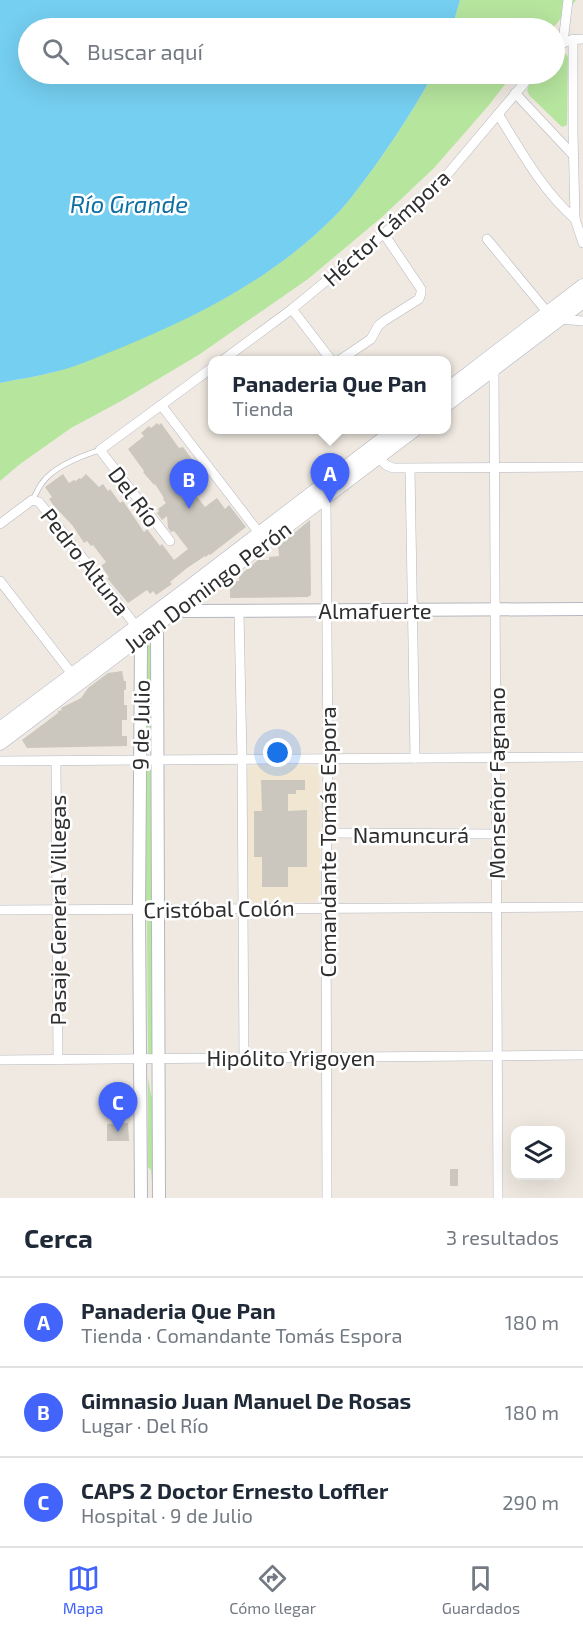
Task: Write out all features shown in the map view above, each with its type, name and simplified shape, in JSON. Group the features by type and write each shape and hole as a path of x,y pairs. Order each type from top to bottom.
{"main road":[{"path":"451,401 494,369 554,316 583,286"},
{"path":"451,387 554,316 583,301"},
{"name":"Juan Domingo Perón","path":"0,743 138,632 374,452 390,434"},
{"name":"Juan Domingo Perón","path":"0,729 72,674 138,632 154,626 174,605"}],"street":[{"path":"565,25 568,0"},
{"path":"578,39 574,156 575,219 583,243"},
{"name":"Héctor Cámpora","path":"228,356 292,309 405,216 446,176 523,84"},
{"path":"515,93 574,156"},
{"path":"498,114 545,188 575,219"},
{"path":"346,356 370,339 384,321 419,299 422,294 421,289 384,234"},
{"path":"487,239 554,316 571,321 583,321"},
{"path":"292,309 328,356"},
{"name":"Monseñor Fagnano","path":"494,369 498,1198"},
{"path":"100,450 208,371"},
{"path":"161,405 262,537"},
{"name":"Del Río","path":"100,450 170,541"},
{"path":"374,452 386,465 393,468 583,467"},
{"path":"410,469 415,758"},
{"name":"Comandante Tomás Espora","path":"321,493 326,610 328,758 327,1198"},
{"path":"0,524 32,500"},
{"name":"Pedro Altuna","path":"32,500 39,502 138,632"},
{"path":"0,581 72,674"},
{"name":"Almafuerte","path":"174,605 185,611 583,609"},
{"path":"239,611 244,1058"},
{"name":"9 de Julio","path":"154,626 157,635 159,1198"},
{"name":"9 de Julio","path":"138,632 141,645 139,760 141,1198"},
{"path":"0,761 583,757"},
{"name":"Pasaje General Villegas","path":"56,761 58,1060"},
{"name":"Namuncurá","path":"327,833 496,834"},
{"name":"Cristóbal Colón","path":"0,910 583,906"},
{"name":"Hipólito Yrigoyen","path":"0,1060 583,1055"}],"lane":[{"path":"32,500 41,484 55,472 100,450"}],"shaded area":[{"path":"255,765 311,765 319,771 320,897 314,902 252,902 247,897 246,771"}],"green space":[{"path":"460,0 576,0 561,18 455,18"},
{"path":"566,54 568,57 567,125 562,127 530,96 527,91 529,85 565,84"},
{"path":"428,84 505,84 434,168 382,217 308,279 200,354 71,428 0,481 0,383 68,368 140,339 230,296 258,278 311,239 335,216 375,166"},
{"path":"149,645 153,647 152,750 149,752 146,751 145,647"},
{"path":"148,765 153,768 152,904 149,906 146,904 146,768"},
{"path":"151,918 154,921 153,1055 148,1055 147,920"},
{"path":"148,1077 154,1101 153,1191 151,1170 148,1167"}],"water":[{"name":"Río Grande","path":"0,0 460,0 455,18 18,18 18,84 428,84 398,132 351,198 312,238 287,258 206,309 148,337 70,367 0,383"}],"building":[{"path":"157,423 159,425 161,423 179,448 183,447 200,470 185,481 205,507 217,498 225,509 229,505 246,527 210,555 187,568 170,582 172,584 156,595 153,591 150,594 147,590 128,603 107,578 109,577 101,566 106,562 93,545 91,546 87,541 84,543 73,526 49,499 52,497 45,487 63,474 69,483 81,479 86,474 99,487 103,484 108,491 110,489 120,503 123,501 144,532 147,529 174,560 188,549 174,531 171,532 168,528 167,516 162,520 157,513 158,509 166,503 164,498 128,449 144,436 141,433"},
{"path":"310,520 311,595 308,597 230,598 230,581 239,581 239,576 258,560 269,560 269,557 279,556 278,546"},
{"path":"122,671 124,681 126,681 124,705 127,705 127,720 122,720 122,736 127,736 127,746 27,748 22,740 62,710 61,708 81,698 88,688 108,673"},
{"path":"261,780 305,780 305,790 296,790 296,794 288,794 288,811 307,810 307,867 288,867 288,887 262,887 262,857 254,857 254,811 262,811"},
{"path":"128,1123 129,1141 107,1141 107,1124"},
{"path":"450,1169 458,1169 458,1186 450,1186"}],"place":[{"name":"Panaderia Que Pan","path":"330,503"},
{"name":"Gimnasio Juan Manuel De Rosas","path":"189,509"},
{"name":"CAPS 2 Doctor Ernesto Loffler","path":"118,1132"}]}
